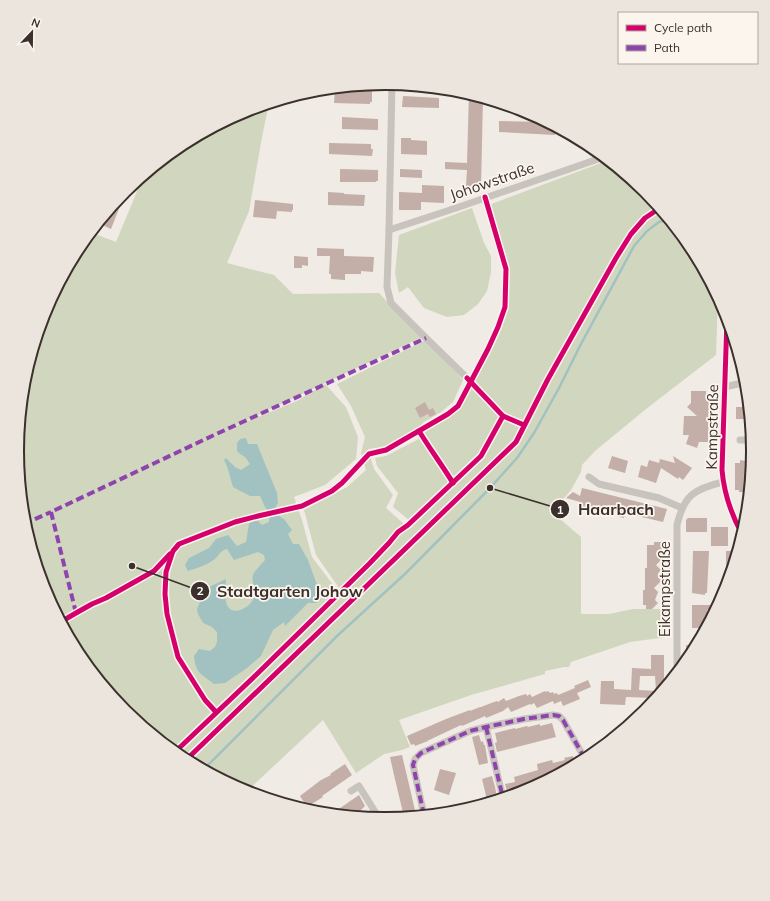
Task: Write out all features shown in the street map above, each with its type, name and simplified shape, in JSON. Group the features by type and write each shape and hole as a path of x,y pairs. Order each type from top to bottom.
{"street":[{"path":"392,90 387,287 391,303 467,378"},
{"name":"Johowstraße","path":"388,230 598,159"},
{"name":"Kampstraße","path":"727,335 722,470 726,497 738,525"},
{"path":"725,387 740,384"},
{"path":"740,440 746,440"},
{"path":"589,477 599,484 659,498 682,508"},
{"name":"Eikampstraße","path":"677,662 677,525 682,508 692,495 702,488 723,482"},
{"path":"423,809 413,765 415,759 421,753 470,731 524,719 559,716 563,720 582,753"},
{"path":"486,727 502,792"},
{"path":"350,791 359,786 375,812"}],"green space":[{"path":"268,109 249,211 227,263 274,275 293,294 379,293 422,337 224,431 297,401 325,384 346,407 358,437 356,459 325,485 294,497 312,557 337,590 339,588 316,555 304,510 347,487 366,470 361,453 365,437 351,406 337,384 426,340 463,380 453,402 441,412 424,422 418,429 385,447 368,449 374,469 393,495 386,508 404,524 409,520 393,507 398,493 377,466 375,458 386,456 417,440 458,406 498,327 505,307 506,269 488,206 603,162 623,179 656,212 685,250 698,270 718,309 716,355 646,409 595,451 582,465 581,472 571,490 552,512 581,537 581,614 609,614 633,609 667,609 667,637 630,642 571,662 569,667 545,671 545,674 471,695 399,720 410,747 384,754 356,773 323,720 252,786 225,774 184,751 147,722 114,689 85,651 72,631 51,589 43,567 36,544 27,498 24,450 27,403 36,357 43,334 51,312 72,270 96,234 116,242 139,186 147,179 184,150 225,127"},
{"path":"472,208 484,243 491,256 491,272 487,291 478,304 464,315 447,317 424,308 408,287 399,293 395,273 399,235"}],"water":[{"path":"246,438 248,444 257,444 277,493 278,503 275,508 276,514 284,519 292,530 288,534 293,544 299,544 308,560 320,593 321,600 316,603 308,603 285,626 284,622 273,630 261,656 247,668 225,683 214,684 200,673 196,667 194,656 199,649 210,651 215,647 217,642 217,632 212,627 203,623 197,609 203,594 209,587 226,579 225,592 227,605 229,608 238,611 249,605 256,594 253,575 265,560 264,555 258,552 234,560 227,549 205,565 188,571 185,565 189,558 209,548 216,539 228,535 237,546 246,542 249,524 253,521 258,521 262,525 269,522 269,512 260,496 250,496 233,487 224,460 226,458 235,467 241,470 250,464 245,457 237,451 237,443 240,439"}],"building":[{"path":"357,91 372,91 372,102 370,102 370,104 334,103 335,93"},
{"path":"403,96 439,98 439,108 402,107"},
{"path":"469,100 483,103 481,187 466,186 467,170 445,169 445,162 467,163"},
{"path":"342,117 378,119 378,130 342,129"},
{"path":"499,121 533,122 555,132 555,135 499,132"},
{"path":"401,138 427,141 427,155 401,154"},
{"path":"329,143 371,144 371,149 373,149 372,156 329,154"},
{"path":"340,169 378,170 378,181 340,182"},
{"path":"400,169 422,170 422,178 400,177"},
{"path":"422,185 444,186 444,203 421,202 421,210 399,210 399,192 422,193"},
{"path":"328,192 365,195 364,206 328,205"},
{"path":"255,200 293,204 293,210 292,212 277,211 276,219 253,217"},
{"path":"120,205 111,229 103,225"},
{"path":"317,248 344,249 344,256 374,257 373,272 361,271 361,274 345,274 345,280 331,279 331,274 329,274 330,256 317,256"},
{"path":"294,256 308,257 308,266 302,265 302,268 294,268"},
{"path":"691,391 706,391 706,396 709,396 708,442 699,442 697,448 686,444 689,435 683,435 684,416 697,416 687,407 691,403"},
{"path":"425,402 429,410 433,408 436,414 430,417 428,414 420,418 415,408"},
{"path":"736,407 743,407 744,419 736,419"},
{"path":"612,456 628,461 625,473 608,468"},
{"path":"673,456 692,468 683,480 679,477 678,479 661,468 656,483 638,477 641,465 647,467 649,460 659,463 660,459 675,463"},
{"path":"740,460 746,461 744,492 735,490 735,463 740,463"},
{"path":"582,488 667,509 663,522 625,513 624,518 616,516 617,511 602,507 601,513 579,507 580,502 566,498 573,492 580,496"},
{"path":"688,518 707,518 707,532 686,532 686,520"},
{"path":"711,527 728,527 728,546 711,546"},
{"path":"654,542 661,542 663,548 661,550 661,556 663,558 656,565 661,570 658,573 661,581 654,588 658,592 655,600 658,603 652,609 646,609 646,605 643,605 643,590 645,590 645,568 647,568 647,545 654,545"},
{"path":"693,551 709,551 707,593 705,593 705,595 692,593"},
{"path":"726,551 732,551 727,567 726,570"},
{"path":"692,605 711,605 709,609 707,610 707,614 700,628 692,628"},
{"path":"651,655 664,655 664,679 656,689 655,676 640,676 639,690 654,691 648,698 626,697 625,705 600,704 601,681 614,681 614,689 631,690 632,668 651,669"},
{"path":"588,680 591,687 577,693 580,699 563,706 561,701 554,704 553,701 537,708 534,703 531,705 530,704 511,712 508,707 503,711 486,718 485,716 462,726 461,725 415,746 414,744 411,745 407,736 446,719 497,701 498,702 504,698 506,701 526,694 527,696 530,694 532,697 545,691 550,693 553,692 554,694 557,693 558,695 575,688 574,686"},
{"path":"552,723 556,737 497,752 495,733 515,728 540,724 540,726"},
{"path":"479,735 481,742 483,741 485,745 488,763 479,765 472,737"},
{"path":"402,755 415,810 403,811 390,757"},
{"path":"573,756 574,758 545,774 507,790 505,784 515,782 514,777 538,770 537,764 552,760 553,763 565,760 564,758"},
{"path":"345,764 352,775 312,804 304,802 300,796 321,780 331,775 330,774"},
{"path":"440,769 456,773 449,795 434,790"},
{"path":"492,776 496,793 486,797 482,779"},
{"path":"359,795 365,806 360,811 340,808"}],"waterway":[{"path":"208,765 337,636 406,573 490,488 517,458 534,433 559,388 634,246 647,231 663,221"}],"marked path":[{"path":"76,613 51,512 426,338"},
{"path":"31,521 51,512"},
{"path":"423,809 413,765 415,759 421,753 470,731 524,719 553,715 559,716 563,720 582,753"},
{"path":"486,727 502,792"}],"cycle path":[{"path":"216,712 205,700 178,657 167,614 165,594 166,572 173,551 179,544 235,522 302,506 332,491 342,483 369,454 386,450 448,414 458,406 488,349 505,307 506,269 485,197"},
{"path":"191,755 516,442 548,379 616,258 631,234 645,218 655,211"},
{"path":"727,333 722,470 724,487 738,525"},
{"path":"467,378 503,416 524,425"},
{"path":"180,748 369,564 398,532 408,525 481,456 503,416"},
{"path":"419,431 453,483"},
{"path":"66,619 154,571 170,554"}],"place":[{"name":"Haarbach","path":"490,488"},
{"name":"Stadtgarten Johow","path":"132,566"}]}
